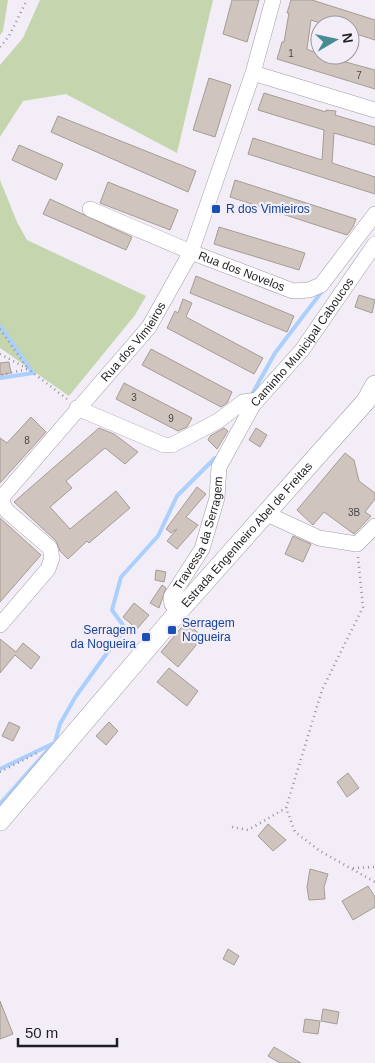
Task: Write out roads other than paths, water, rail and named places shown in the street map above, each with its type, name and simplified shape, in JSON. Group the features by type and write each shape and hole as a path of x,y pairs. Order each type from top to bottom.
{"main road":[{"name":"Estrada Engenheiro Abel de Freitas","path":"0,821 179,611 366,401 375,386"}],"street":[{"name":"Rua dos Vimieiros","path":"0,624 48,569 52,558 50,548 7,511 2,503 3,496 77,408 149,327 191,252 253,73 273,0"},
{"path":"253,73 375,110"},
{"name":"Rua dos Novelos","path":"90,209 191,252 294,291 309,290 321,285 375,214"},
{"name":"Caminho Municipal Caboucos","path":"77,408 164,445 184,442 250,401 302,350 375,244"},
{"name":"Travessa da Serragem","path":"179,611 172,604 171,597 202,549 217,498 219,467 250,401"},
{"path":"267,514 319,538 357,544 375,526"}],"waterway":[{"path":"251,396 275,353 323,290"},
{"path":"0,326 33,373 0,378"},
{"path":"0,804 55,742 60,724 76,696 125,628 112,610 121,577 158,536 177,496 215,458"},
{"path":"0,769 52,744"}],"place":[{"name":"R dos Vimieiros","path":"216,209"},
{"name":"Serragem Nogueira","path":"172,630"},
{"name":"Serragem da Nogueira","path":"146,637"}]}
